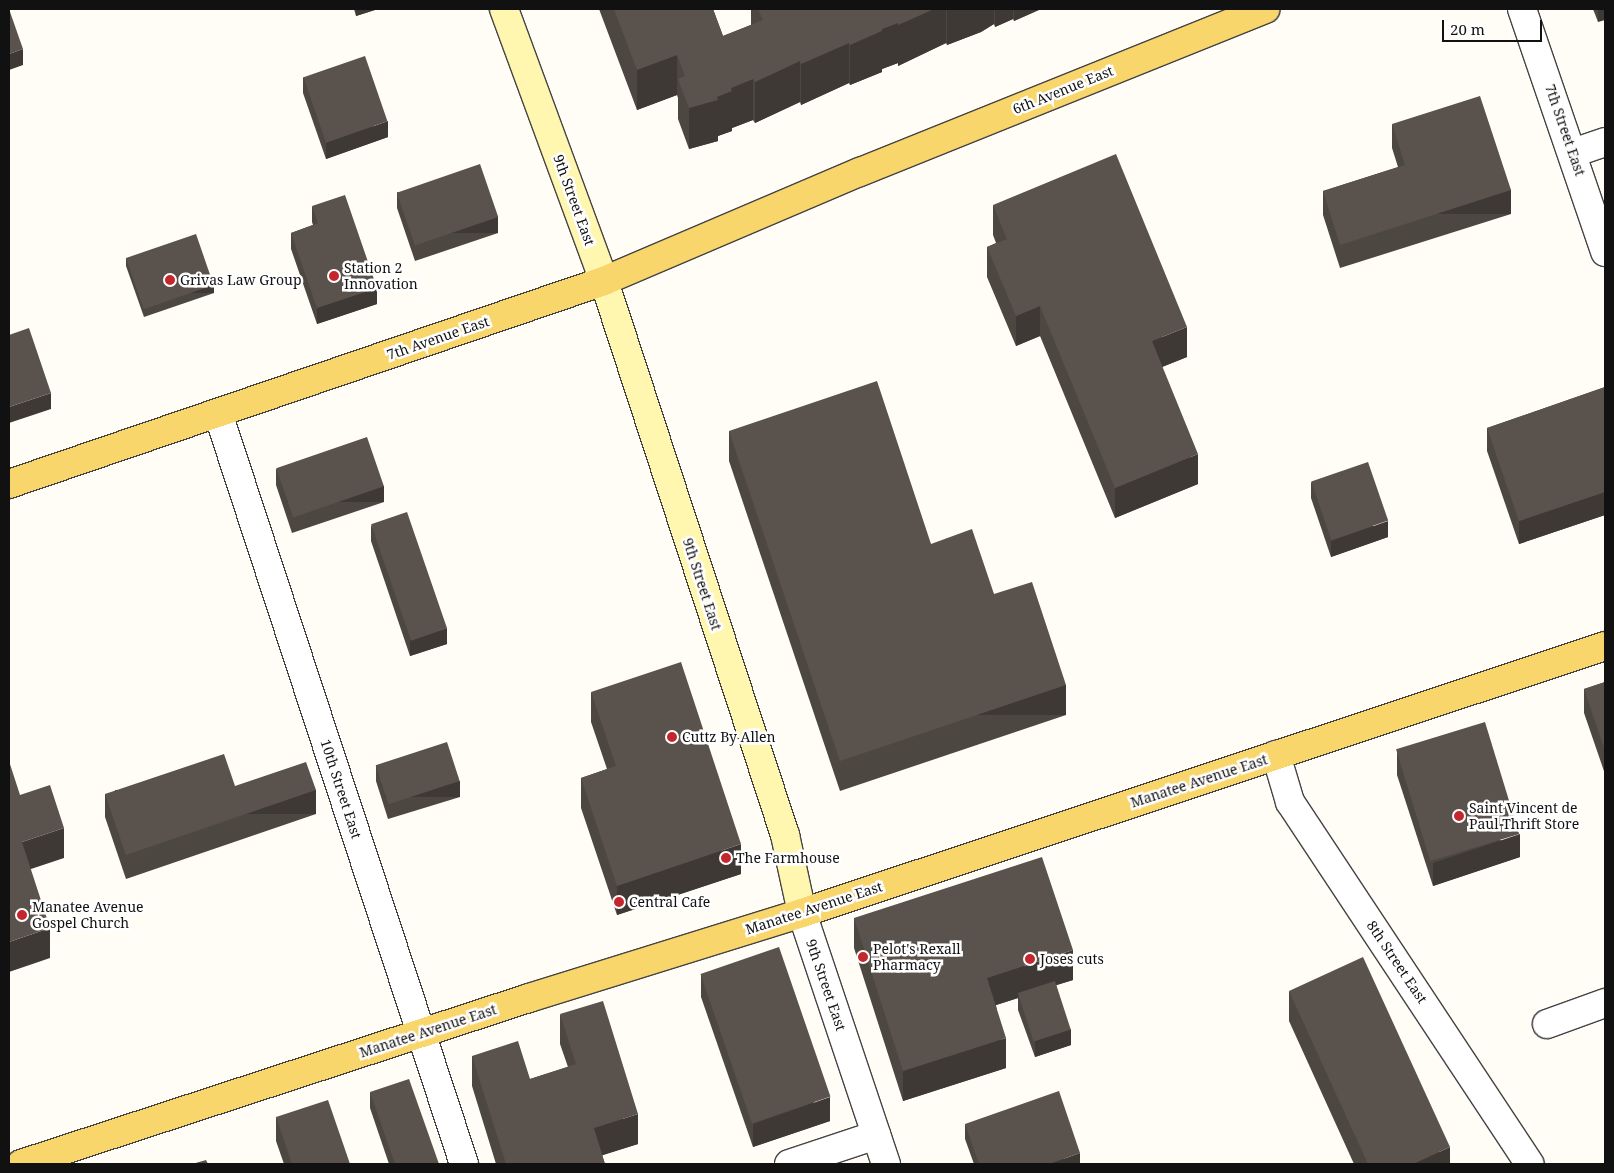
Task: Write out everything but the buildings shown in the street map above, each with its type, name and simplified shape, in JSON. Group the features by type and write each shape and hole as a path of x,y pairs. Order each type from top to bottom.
{"main road":[{"name":"6th Avenue East","path":"860,172 1266,9"},
{"name":"7th Avenue East","path":"9,484 604,281 860,172"},
{"name":"Manatee Avenue East","path":"21,1164 421,1033 802,913 1605,646"}],"street":[{"name":"9th Street East","path":"504,9 604,281 785,835 802,913 886,1164"},
{"name":"7th Street East","path":"1522,9 1573,153 1605,252"},
{"path":"1573,153 1605,142"},
{"name":"10th Street East","path":"218,413 464,1164"},
{"name":"8th Street East","path":"1276,755 1290,802 1530,1164"},
{"path":"1547,1024 1605,1003"},
{"path":"789,1164 876,1135"}],"place":[{"name":"Station 2 Innovation","path":"334,276"},
{"name":"Grivas Law Group","path":"170,280"},
{"name":"Cuttz By Allen","path":"672,737"},
{"name":"Saint Vincent de Paul Thrift Store","path":"1459,816"},
{"name":"The Farmhouse","path":"726,858"},
{"name":"Central Cafe","path":"619,902"},
{"name":"Manatee Avenue Gospel Church","path":"22,915"},
{"name":"Pelot's Rexall Pharmacy","path":"863,957"},
{"name":"Joses cuts","path":"1030,959"}]}
